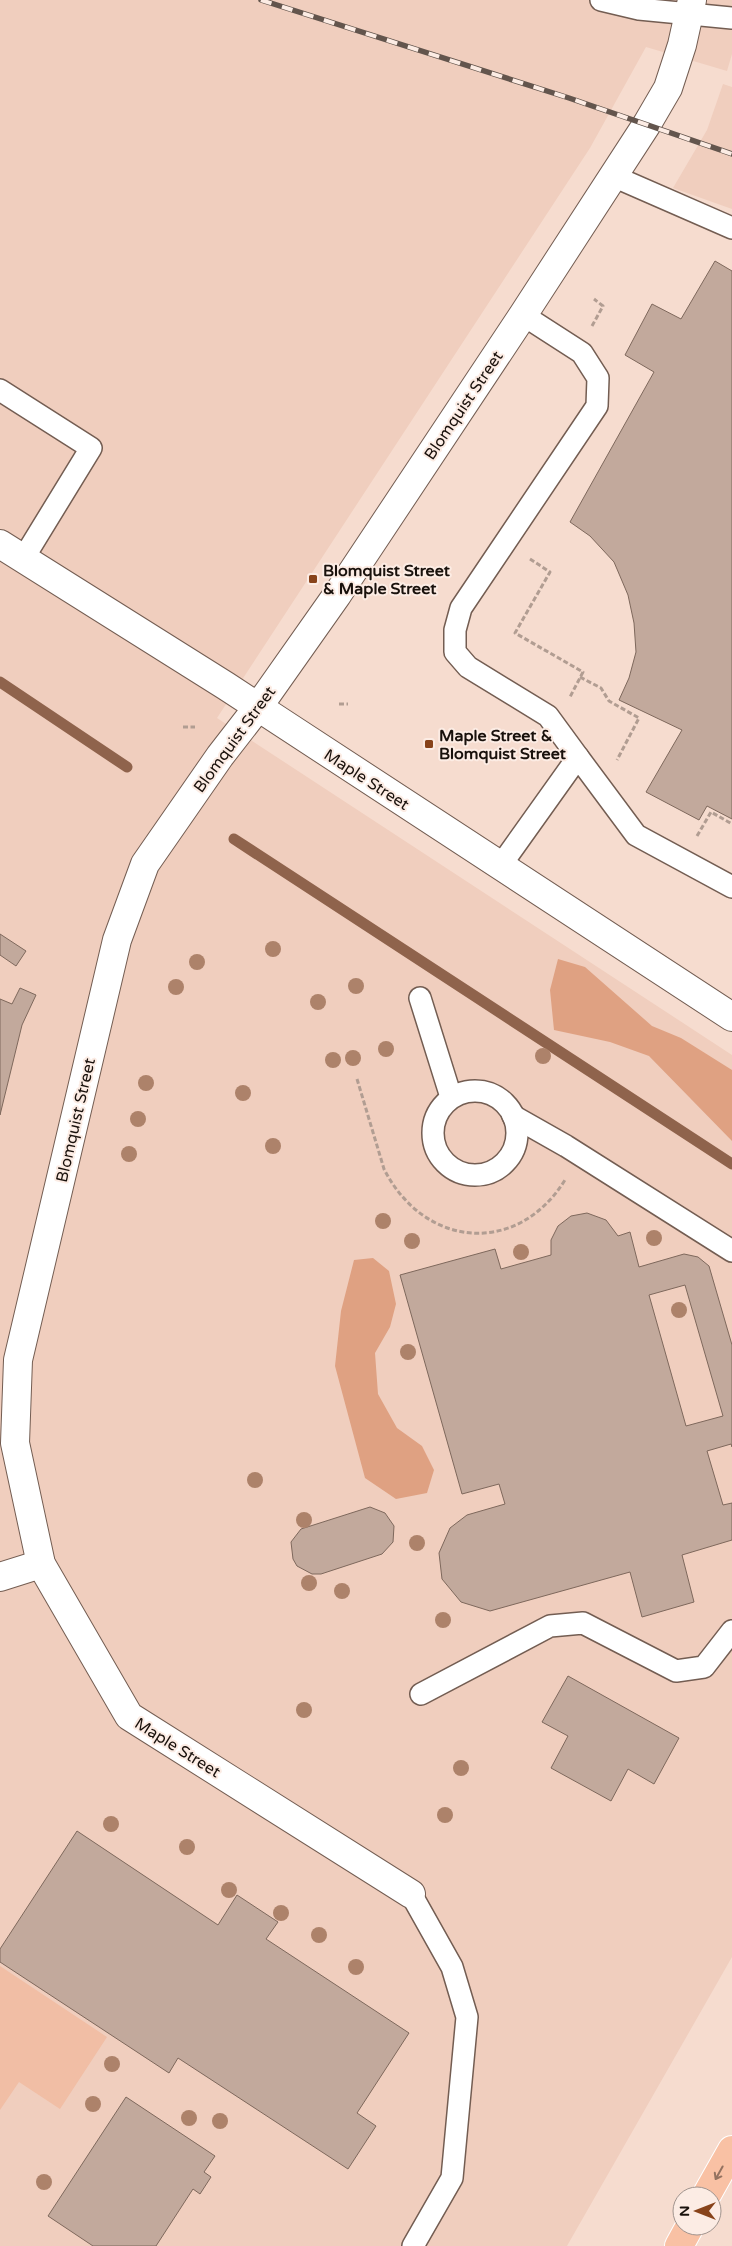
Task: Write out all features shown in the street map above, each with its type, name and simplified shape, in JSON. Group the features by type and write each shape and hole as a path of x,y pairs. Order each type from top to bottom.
{"highway":[{"path":"712,2186 732,2150"}],"street":[{"name":"Blomquist Street","path":"41,1564 15,1442 18,1360 117,940 145,864 220,756 258,708 337,595 613,176 668,88 691,7"},
{"name":"Maple Street","path":"0,544 501,865 732,1017"},
{"name":"Maple Street","path":"41,1564 129,1716 411,1894"},
{"path":"0,1577 41,1564"}],"lane":[{"path":"601,0 639,9 691,7 732,18"},
{"path":"613,176 732,228"},
{"path":"523,315 582,353 598,378 597,406 461,608 455,630 455,652 468,667 548,716 636,835 732,887"},
{"path":"0,390 91,448 23,559"},
{"path":"501,865 578,757"},
{"path":"420,998 451,1097"},
{"path":"483,1090 498,1096 510,1108 513,1116 516,1124 517,1141 511,1156 499,1168 483,1175 467,1175 452,1169 439,1157 433,1141 433,1125 439,1109 451,1097 466,1091 483,1090"},
{"path":"513,1116 566,1146 732,1251"},
{"path":"421,1694 550,1626 582,1623 676,1671 704,1667 732,1631"},
{"path":"411,1894 452,1967 467,2017 452,2178 413,2246"}],"path":[{"path":"594,299 603,306 591,328 596,333"},
{"path":"525,556 550,572 515,633 583,672 568,700"},
{"path":"580,677 601,688 609,701 639,718 617,761"},
{"path":"339,704 348,704"},
{"path":"183,728 195,727"},
{"path":"688,833 696,837 711,812 732,824"},
{"path":"357,1079 384,1169 389,1179 410,1205 424,1217 440,1226 458,1231 499,1231 518,1225 535,1215 555,1197 565,1180 573,1184"}],"shaded area":[{"path":"0,0 732,0 732,54 727,71 646,47 590,148 217,718 732,1055 732,1957 567,2246 0,2246"},
{"path":"723,84 732,87 732,209 673,188 707,130"},
{"path":"558,959 585,967 652,1026 681,1038 732,1070 732,1141 649,1056 610,1042 554,1030 550,990"},
{"path":"373,1258 389,1271 396,1304 390,1327 375,1353 378,1394 397,1428 422,1446 434,1470 427,1493 396,1499 365,1478 335,1366 341,1311 354,1260"},
{"path":"0,1966 107,2037 60,2109 19,2082 0,2110"}],"building":[{"path":"715,261 732,271 732,819 707,806 699,820 646,792 682,730 619,700 629,678 636,652 634,623 628,595 614,562 590,536 570,522 654,372 625,355 652,304 681,319"},
{"path":"0,934 26,951 16,966 0,955"},
{"path":"20,988 36,995 22,1025 0,1115 0,999 12,1004"},
{"path":"587,1213 606,1220 618,1236 630,1232 639,1267 684,1254 698,1257 709,1266 732,1345 732,1447 731,1444 707,1451 723,1505 732,1503 732,1540 682,1555 694,1602 642,1617 630,1572 490,1611 461,1602 442,1579 439,1553 450,1528 467,1515 505,1504 499,1484 462,1494 400,1275 495,1249 501,1269 551,1255 551,1240 558,1226 571,1216","holes":["685,1285 723,1416 686,1426 649,1295"]},
{"path":"370,1507 385,1513 394,1526 393,1542 382,1554 321,1574 312,1574 297,1566 293,1559 291,1542 301,1529"},
{"path":"568,1676 679,1738 654,1784 628,1769 611,1801 551,1768 568,1736 542,1722"},
{"path":"77,1831 218,1925 237,1895 278,1922 266,1939 409,2033 357,2113 376,2126 348,2169 178,2058 169,2073 0,1962 0,1949"},
{"path":"126,2097 215,2156 204,2172 211,2177 200,2194 193,2189 156,2246 93,2246 48,2216"}],"waterway":[{"path":"0,682 127,767"},
{"path":"234,839 732,1164"}],"railway":[{"path":"261,0 569,98 732,154"}],"place":[{"name":"Blomquist Street & Maple Street","path":"313,579"},
{"name":"Maple Street & Blomquist Street","path":"429,744"}]}
